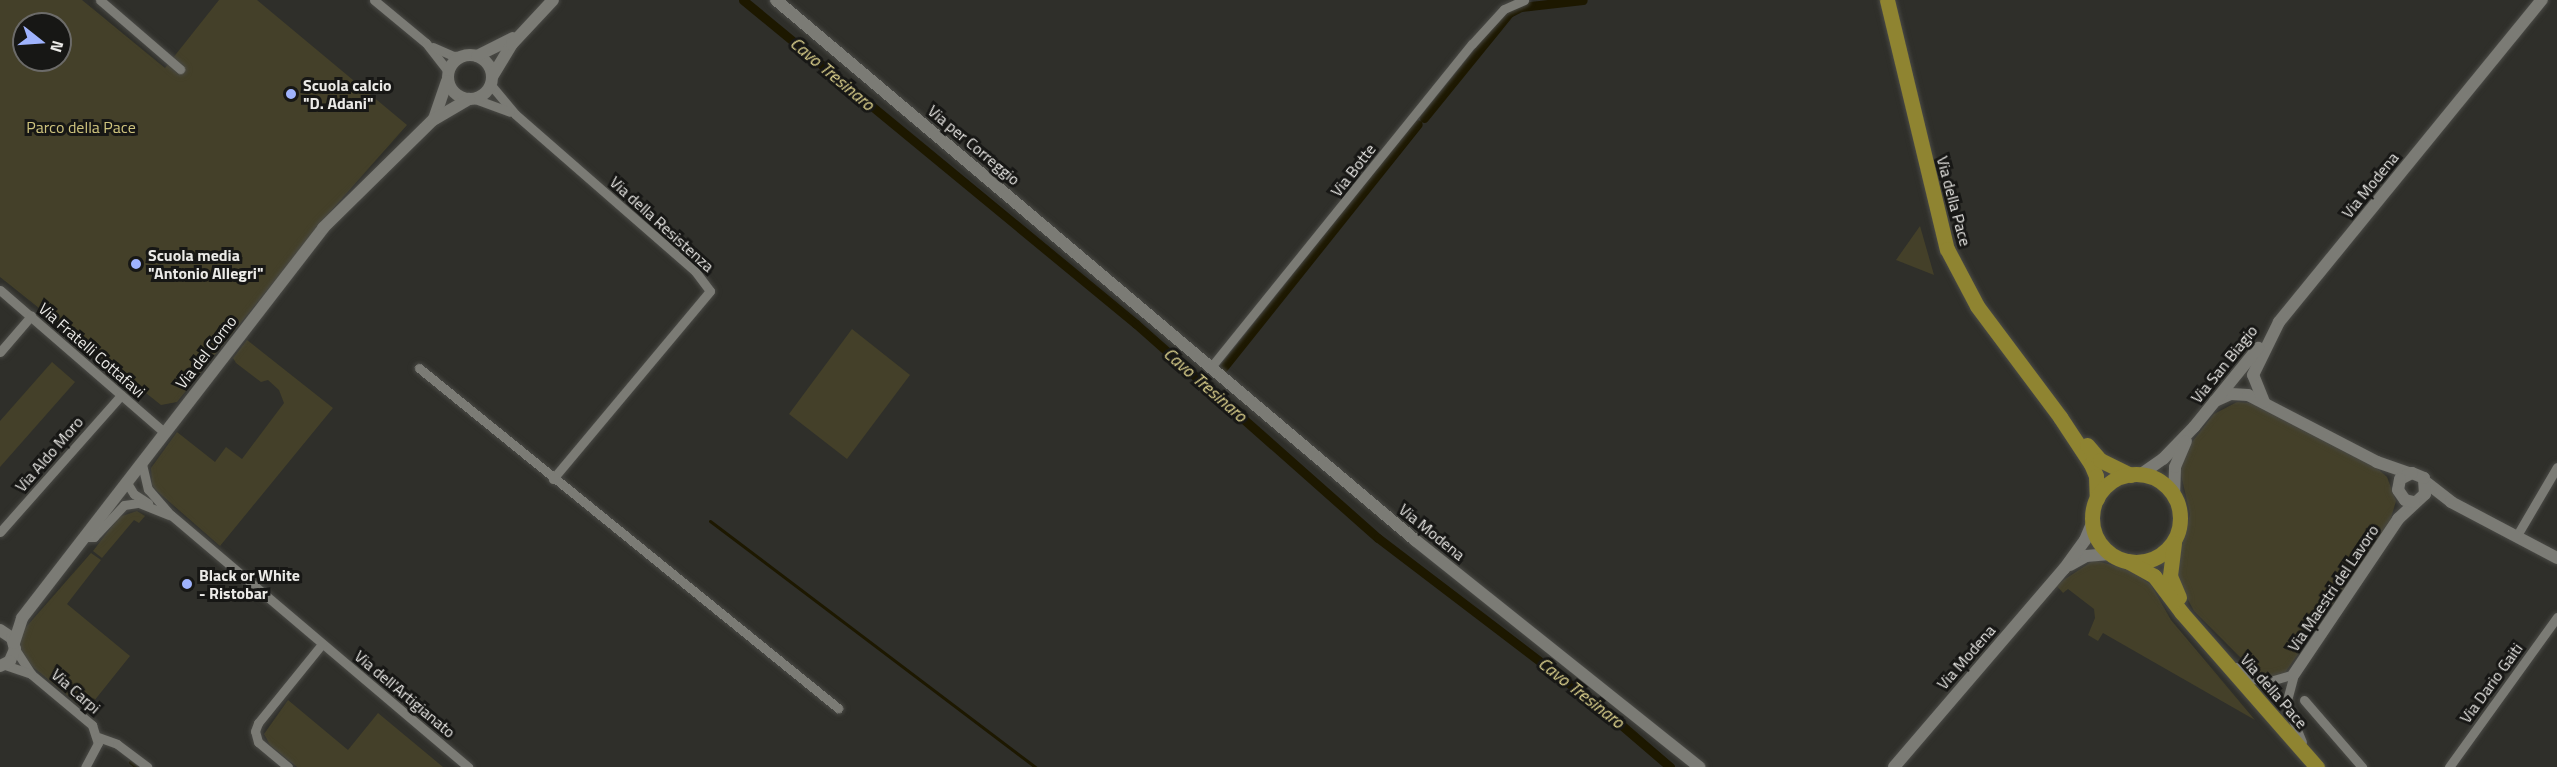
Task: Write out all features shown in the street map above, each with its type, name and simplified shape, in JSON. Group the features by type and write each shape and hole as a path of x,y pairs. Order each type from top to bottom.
{"main road":[{"name":"Via della Pace","path":"1887,0 1947,249 1977,306 2060,417 2096,476 2097,499 2093,521"},
{"name":"Via della Pace","path":"2060,417 2100,460 2136,475 2160,481 2174,496 2180,518 2174,540 2170,576 2204,639"},
{"path":"2097,499 2108,485 2136,475"},
{"path":"2093,521 2101,543 2110,554"},
{"path":"2127,561 2154,558 2174,540"},
{"name":"Via della Pace","path":"2110,554 2154,576 2204,639 2316,766"}],"street":[{"path":"100,0 180,69"},
{"path":"374,0 426,43 453,56 472,56 488,64 491,81"},
{"name":"Via del Corno","path":"0,630 22,618 323,228 433,120 472,99 491,81 524,31 553,0"},
{"name":"Via per Correggio","path":"776,0 1150,315"},
{"name":"Via Botte","path":"1211,367 1472,44 1504,9 1524,0"},
{"name":"Via Modena","path":"2264,402 2253,375 2279,322 2542,0"},
{"name":"Via del Corno","path":"433,120 454,61 472,56 524,31"},
{"path":"426,43 459,97 472,99"},
{"name":"Via della Resistenza","path":"491,81 514,114 695,271 710,291 552,479"},
{"name":"Via della Resistenza","path":"472,99 514,114"},
{"name":"Via Fratelli Cottafavi","path":"0,290 165,433"},
{"name":"Via Modena","path":"1150,315 1415,540 1699,767"},
{"path":"0,352 31,316"},
{"name":"Via San Biagio","path":"2136,475 2163,459 2194,427 2279,322"},
{"path":"419,368 552,479 838,708"},
{"path":"2216,401 2239,394 2264,402 2377,462 2409,473 2420,474 2427,483 2451,502 2557,558"},
{"name":"Via Aldo Moro","path":"0,532 121,395"},
{"name":"Via San Biagio","path":"2174,496 2177,459 2194,427"},
{"path":"2377,462 2399,491 2417,501 2451,502"},
{"name":"Via dell'Artigianato","path":"142,464 148,489 171,515 468,767"},
{"path":"2516,537 2557,467"},
{"path":"2399,491 2400,479 2409,473"},
{"path":"127,483 134,495 171,515"},
{"path":"2417,501 2426,493 2427,483"},
{"name":"Via Maestri del Lavoro","path":"2398,519 2399,491"},
{"name":"Via Maestri del Lavoro","path":"2294,674 2398,519 2417,501"},
{"path":"85,537 94,537 124,505 139,503 171,515"},
{"path":"2064,569 2085,540 2093,521"},
{"path":"2064,569 2086,556 2110,554"},
{"name":"Via Modena","path":"1894,767 2064,569"},
{"name":"Via Dario Gaiti","path":"2449,767 2557,617"},
{"name":"Via del Corno","path":"15,646 22,618"},
{"name":"Via Carpi","path":"0,630 15,646 31,674 93,725 98,737 95,752 85,767"},
{"path":"288,767 258,742 255,731 322,644"},
{"name":"Via Carpi","path":"15,646 3,665 31,674"},
{"path":"2218,655 2254,679 2276,681 2294,674"},
{"path":"2294,674 2286,696 2287,709 2316,766"},
{"path":"2304,700 2362,767"},
{"path":"98,737 117,744 147,767"}],"green space":[{"name":"Parco della Pace","path":"0,0 82,0 165,68 219,0 257,0 407,125 330,212 177,402 161,405 0,277"},
{"path":"1920,226 1934,275 1896,260"},
{"path":"852,329 910,375 847,459 789,414"},
{"path":"247,340 333,408 220,546 157,491 152,485 151,468 177,432 215,462 226,447 242,459 284,403 279,390 268,380 261,382 236,363 233,358"},
{"path":"52,362 75,382 0,467 0,421"},
{"path":"2237,402 2250,403 2378,469 2387,477 2396,501 2389,525 2282,677 2265,677 2249,666 2194,611 2178,581 2178,560 2190,514 2180,470 2188,447 2214,414"},
{"path":"137,511 145,516 139,523 134,520 102,558 93,551 119,517"},
{"path":"91,553 101,560 67,604 130,656 86,711 26,661 21,655 19,635"},
{"path":"2094,560 2129,570 2151,585 2171,620 2255,720 2103,633 2098,641 2088,635 2095,618 2094,609 2068,589 2063,593 2056,585"},
{"path":"288,700 348,750 378,713 443,767 297,767 270,745 264,734"}],"waterway":[{"name":"Cavo Tresinaro","path":"743,0 1136,324 1378,538 1605,711 1670,767"},
{"path":"1424,118 1509,13 1521,7 1583,0"},
{"path":"1223,368 1418,124"},
{"path":"710,521 1035,767"},
{"path":"130,762 136,767"}],"place":[{"name":"Scuola calcio \"D. Adani\"","path":"291,94"},
{"name":"Scuola media \"Antonio Allegri\"","path":"136,264"},
{"name":"Black or White - Ristobar","path":"187,584"}]}
